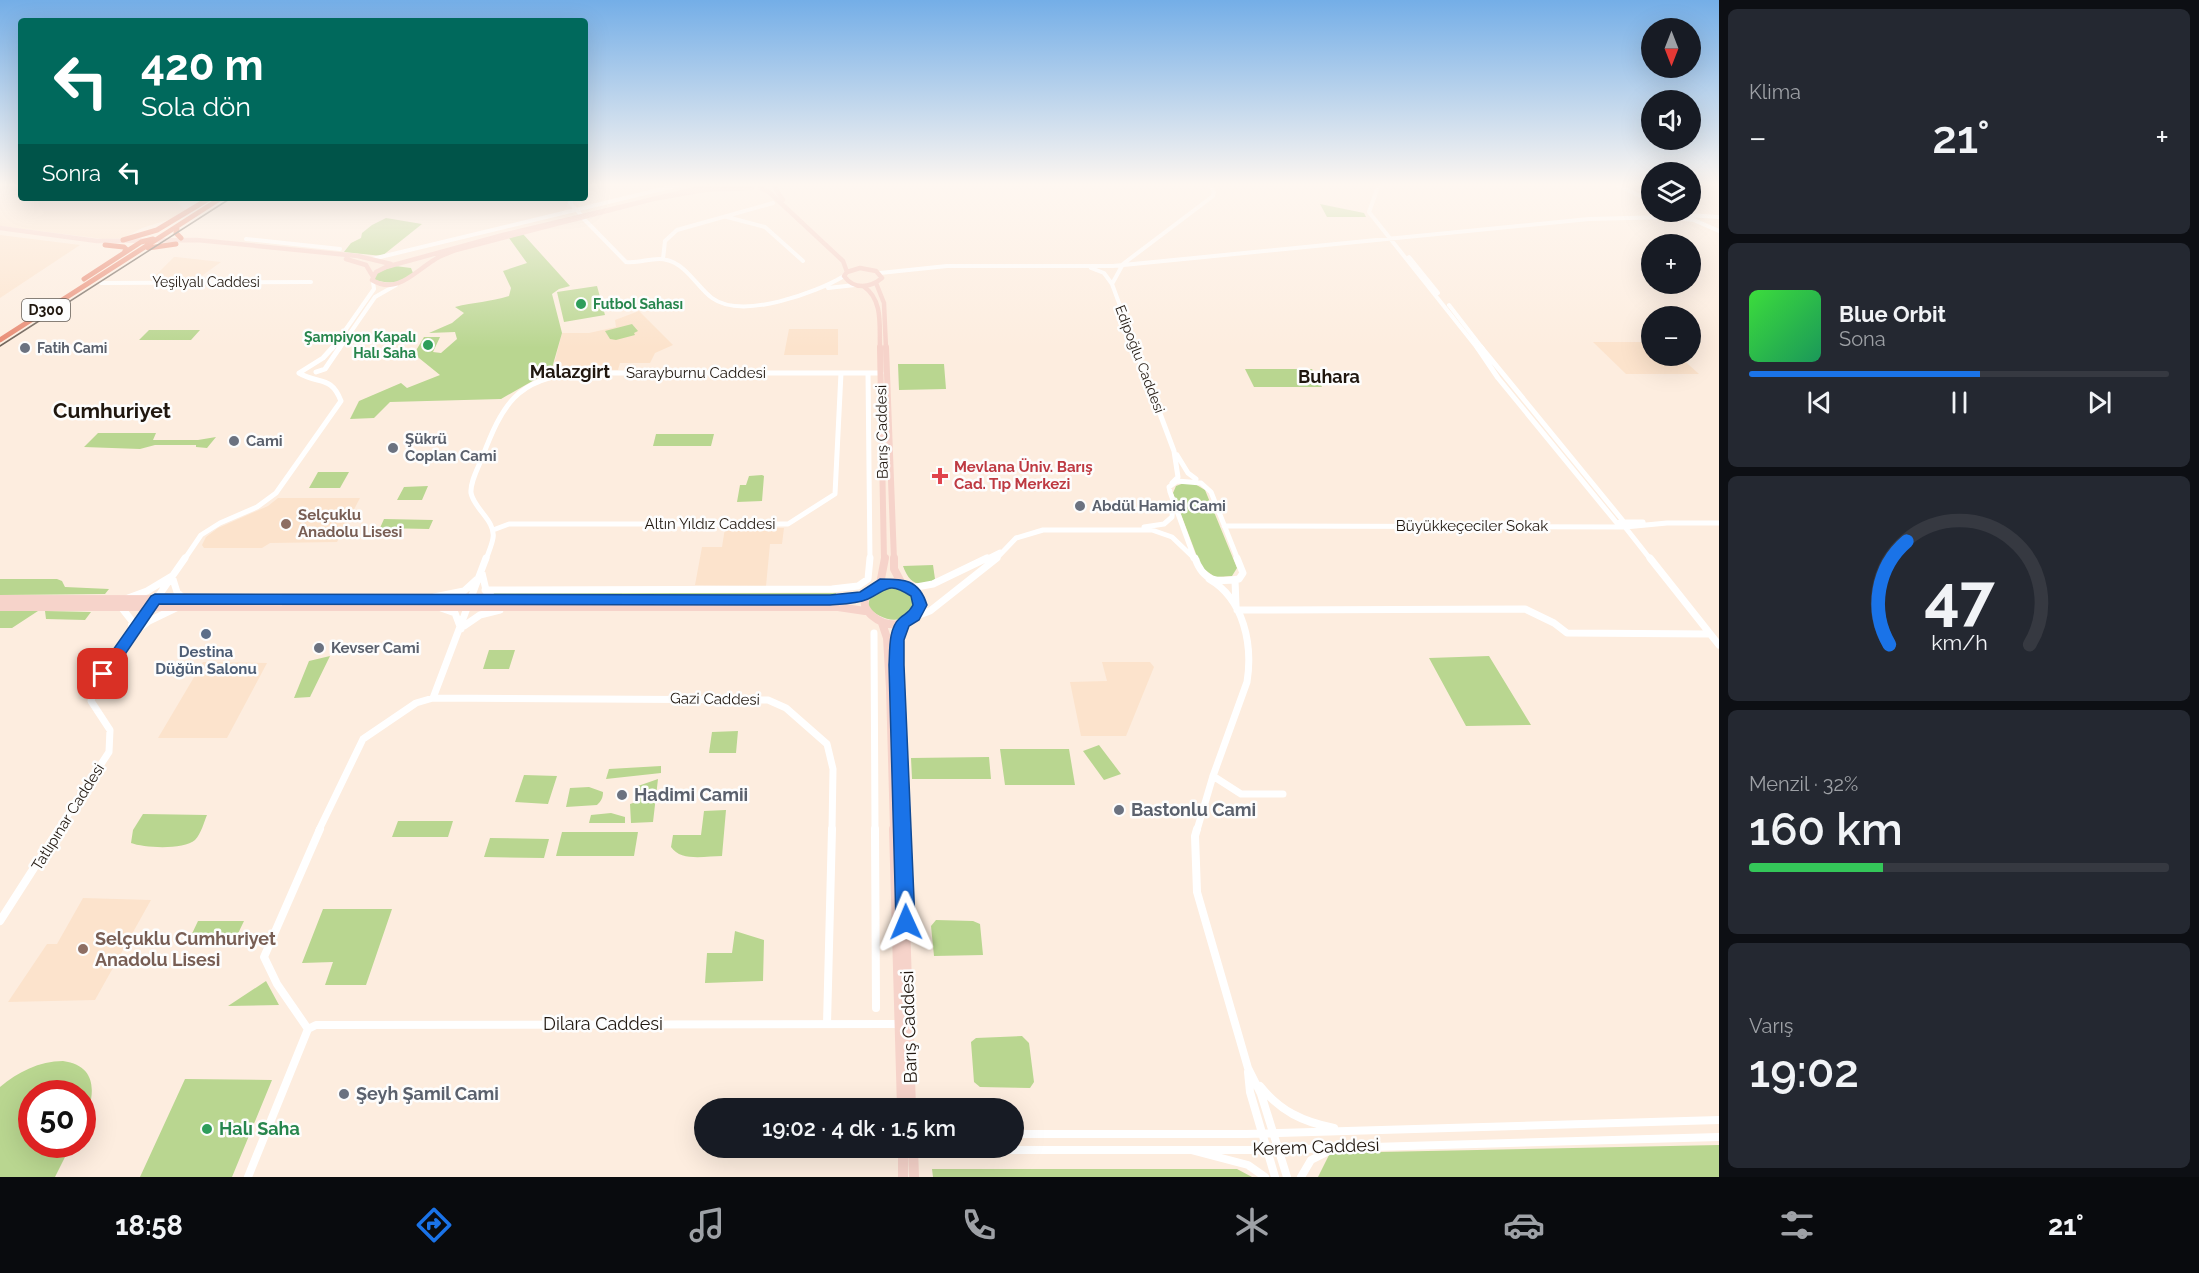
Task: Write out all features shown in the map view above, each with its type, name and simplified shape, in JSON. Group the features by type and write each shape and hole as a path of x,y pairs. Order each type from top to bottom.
{"highway":[{"path":"125,242 133,239"},
{"name":"D300","path":"4,334 153,239"},
{"path":"21,321 124,253 156,239 176,244"},
{"path":"125,242 143,245 176,244"},
{"path":"105,245 124,247 126,249 124,253"},
{"path":"4,334 138,254 143,245"},
{"path":"124,253 138,249 140,251 138,254"},
{"name":"D300","path":"0,340 21,321 90,280"}],"main road":[{"path":"62,239 105,245 156,239"},
{"path":"81,239 125,242"},
{"path":"179,239 176,240 176,244 240,244"},
{"path":"190,239 336,253 396,265 409,265 417,271"},
{"path":"372,275 380,269 497,239"},
{"path":"199,243 338,257 368,267 374,282 382,285 396,285 413,277 417,271 441,256 501,239"},
{"path":"819,239 843,261 847,282 863,286 876,283 882,278 880,273 851,261 826,239"},
{"path":"845,274 863,267"},
{"name":"Barış Caddesi","path":"876,283 884,303 894,569 902,584"},
{"name":"Barış Caddesi","path":"863,286 873,292 878,302 885,556 880,584"},
{"path":"0,600 122,603 150,607 440,608 500,600 853,599 865,595 880,584 902,584 916,593 920,605 914,617 903,623 882,623 874,620 865,611 863,606 865,595"},
{"path":"0,607 122,603 155,599 423,600 509,608 838,607 865,611"},
{"name":"Barış Caddesi","path":"882,623 887,638 890,688 902,1098"},
{"name":"Barış Caddesi","path":"903,623 897,640 896,665 912,1098"},
{"path":"903,1177 907,1158"},
{"path":"911,1158 914,1177"}],"street":[{"path":"246,239 340,249"},
{"path":"372,260 458,239"},
{"path":"603,239 626,262 640,263 663,259 677,264 714,300 725,304 760,306 815,290 855,285"},
{"path":"663,259 667,239"},
{"path":"778,239 803,261"},
{"path":"1084,266 1104,273 1112,284 1122,266 1157,239"},
{"path":"880,273 947,266 1122,266 1402,239"},
{"path":"1392,240 1472,340 1498,378 1616,522"},
{"path":"1392,240 1472,333 1511,386 1719,645"},
{"path":"815,290 845,274"},
{"name":"Yeşilyalı Caddesi","path":"101,283 311,282"},
{"path":"328,382 299,373 303,369 312,367 335,345 374,289 374,282"},
{"name":"Edipoğlu Caddesi","path":"1112,284 1174,451"},
{"path":"129,638 201,536 220,523 257,507 282,485 320,427 341,401 338,390 325,377 325,369 375,297 396,285"},
{"path":"312,367 316,368 316,372"},
{"path":"308,376 325,369"},
{"name":"Sarayburnu Caddesi","path":"493,530 492,523 474,503 471,488 509,402 522,390 537,383 562,374 586,373 881,373"},
{"name":"Altın Yıldız Caddesi","path":"493,530 509,524 788,524 835,494 841,373"},
{"name":"Barış Caddesi","path":"485,590 832,589 858,586 868,579 870,559 868,373"},
{"path":"1174,451 1178,477 1169,486 1200,572 1222,587 1237,610"},
{"path":"1174,451 1188,473 1211,492 1243,573 1239,579 1209,579"},
{"path":"1172,483 1185,480 1201,483"},
{"path":"1131,529 1164,524 1172,517 1172,497"},
{"path":"1591,526 1616,522 1624,525"},
{"name":"Büyükkeçeciler Sokak","path":"1224,526 1591,526 1719,523"},
{"path":"914,617 930,611 990,565 1000,552 1016,538 1044,530 1131,529 1167,533 1178,539 1196,560"},
{"path":"433,698 471,604 494,536 493,530"},
{"path":"911,588 933,584 1000,552"},
{"path":"482,572 487,594 500,600"},
{"path":"423,600 464,591 472,586 482,572"},
{"path":"172,576 177,592 184,599"},
{"path":"129,638 132,621 122,603 172,576"},
{"path":"1235,579 1237,610 1251,654 1251,670 1248,685 1242,693 1213,776 1195,836 1196,885 1248,1068 1261,1094 1287,1177"},
{"path":"129,638 149,621 180,607"},
{"path":"440,608 455,613 461,628"},
{"path":"461,628 468,621 487,612 509,608"},
{"path":"1237,610 1525,609 1554,622 1567,633 1710,634"},
{"name":"Barış Caddesi","path":"874,633 876,1008"},
{"name":"Tatlıpınar Caddesi","path":"0,921 109,752 110,730 92,701 94,688 129,638"},
{"name":"Gazi Caddesi","path":"308,1029 277,984 264,957 323,822 363,740 416,703 433,698 748,699 768,700 786,708 827,744 833,769 827,1024"},
{"path":"1213,776 1241,794 1283,794"},
{"name":"Dilara Caddesi","path":"308,1029 316,1025 899,1024"},
{"path":"248,1177 308,1029"},
{"path":"1248,1068 1270,1099 1295,1119 1345,1131"},
{"path":"1248,1068 1250,1092 1275,1177"},
{"name":"Kerem Caddesi","path":"1024,1134 1262,1134 1719,1120"},
{"name":"Kerem Caddesi","path":"1024,1149 1267,1150 1719,1137"},
{"path":"1301,1177 1307,1164 1316,1156 1343,1147"},
{"path":"1191,1150 1208,1158 1246,1162 1264,1177"}],"shaded area":[{"path":"0,239 31,239 80,245 0,298"},
{"path":"174,257 221,262 196,280 150,281"},
{"path":"639,311 673,345 655,353 650,363 620,363 618,370 553,368 562,333 589,333 616,327 615,320"},
{"path":"789,329 838,329 838,355 784,355"},
{"path":"1593,342 1641,342 1641,366 1690,366 1699,374 1626,374"},
{"name":"Selçuklu Anadolu Lisesi","path":"278,498 360,498 337,542 270,543 262,548 204,548 202,545 206,537 218,528 268,506"},
{"path":"725,528 784,528 782,544 770,544 766,586 695,585 702,547 722,547"},
{"path":"203,662 267,663 227,738 158,738"},
{"path":"1102,662 1150,662 1154,667 1126,736 1081,736 1070,682 1107,681"},
{"name":"Selçuklu Cumhuriyet Anadolu Lisesi","path":"83,898 151,900 95,1000 8,1002 47,944 57,944"}],"green space":[{"path":"359,239 403,239 382,256 344,252 351,243"},
{"path":"510,239 527,239 570,286 552,294 562,333 552,368 501,399 390,402 374,418 350,419 359,401 401,383 407,388 440,375 414,354 424,337 440,337 433,352 441,353 457,339 455,332 429,333 452,323 464,313 455,307 509,296 511,288 503,271 527,263"},
{"path":"395,266 411,268 413,273 395,282 375,280 378,272"},
{"name":"Futbol Sahası","path":"597,286 605,315 564,322 557,292"},
{"path":"632,324 638,331 634,333 635,335 616,340 610,339 605,331"},
{"path":"149,330 200,330 191,340 139,340"},
{"path":"898,364 944,364 946,389 899,390"},
{"path":"1245,369 1312,369 1322,387 1254,387"},
{"path":"98,433 156,433 153,440 198,440 216,437 207,448 196,447 196,445 155,445 140,449 84,447"},
{"path":"656,434 714,434 711,446 653,446"},
{"path":"318,472 349,472 340,488 309,488"},
{"path":"749,476 764,476 762,501 737,502 740,485 746,485"},
{"path":"1184,483 1195,484 1205,490 1237,568 1232,576 1215,577 1201,567 1173,493 1176,486"},
{"path":"428,486 422,500 397,500 404,487"},
{"path":"384,519 433,520 429,529 380,528"},
{"path":"933,565 935,579 924,584 915,583 908,577 903,566"},
{"path":"0,579 57,579 62,581 65,587 109,589 105,594 0,595"},
{"path":"886,587 900,588 911,595 913,606 904,617 892,620 873,612 868,607 873,594"},
{"path":"493,593 836,593 836,597 500,598"},
{"path":"0,611 38,611 12,628 0,628"},
{"path":"45,611 91,612 85,620 46,619"},
{"path":"489,650 515,650 509,669 483,669"},
{"path":"330,656 310,697 294,698 309,661"},
{"path":"1489,656 1531,725 1466,726 1429,658"},
{"path":"738,731 736,753 709,753 712,732"},
{"path":"1099,745 1121,774 1104,780 1083,751"},
{"path":"1000,749 1069,749 1075,785 1005,785"},
{"path":"989,757 991,779 912,779 911,758"},
{"path":"661,766 661,773 606,779 609,769"},
{"path":"524,775 557,776 548,804 515,802"},
{"path":"658,779 653,822 631,823 630,804 636,802 638,786"},
{"path":"589,787 603,792 602,799 597,805 566,807 570,788"},
{"path":"726,810 722,856 681,855 671,847 673,835 701,835 704,811"},
{"path":"611,813 625,817 625,823 589,823 591,815"},
{"path":"143,814 207,815 195,840 182,845 164,847 131,843 133,830"},
{"path":"398,821 453,821 448,837 392,837"},
{"path":"562,832 638,832 634,856 556,856"},
{"path":"490,838 549,839 544,858 484,857"},
{"path":"323,909 392,909 366,985 325,985 333,962 302,963"},
{"path":"936,920 973,921 980,924 983,955 934,956 931,926"},
{"path":"198,921 244,921 232,946 190,946 189,940"},
{"path":"735,931 764,940 763,981 705,983 707,953 732,953"},
{"path":"266,981 279,1005 228,1006"},
{"path":"1022,1036 1029,1043 1034,1082 1030,1088 980,1087 974,1082 971,1042 976,1038"},
{"path":"63,1061 75,1064 83,1069 90,1080 18,1080 18,1158 64,1158 55,1177 0,1177 0,1087 29,1068"},
{"name":"Halı Saha","path":"185,1079 272,1080 232,1177 140,1177"},
{"path":"1719,1145 1719,1177 1318,1177 1330,1153"},
{"path":"932,1169 1237,1169 1252,1177 933,1177"}],"tram line":[{"path":"0,346 167,239"}],"place":[{"name":"Futbol Sahası","path":"581,304"},
{"name":"Şampiyon Kapalı Halı Saha","path":"428,345"},
{"name":"Fatih Cami","path":"25,348"},
{"name":"Cami","path":"234,441"},
{"name":"Şükrü Coplan Cami","path":"393,448"},
{"name":"Mevlana Üniv. Barış Cad. Tıp Merkezi","path":"940,476"},
{"name":"Abdül Hamid Cami","path":"1080,506"},
{"name":"Selçuklu Anadolu Lisesi","path":"286,524"},
{"name":"Destina Düğün Salonu","path":"206,634"},
{"name":"Kevser Cami","path":"319,648"},
{"name":"Hadimi Camii","path":"622,795"},
{"name":"Bastonlu Cami","path":"1119,810"},
{"name":"Selçuklu Cumhuriyet Anadolu Lisesi","path":"83,949"},
{"name":"Şeyh Şamil Cami","path":"344,1094"},
{"name":"Halı Saha","path":"207,1129"}],"district":[{"name":"Malazgirt","path":"570,372"},
{"name":"Buhara","path":"1329,377"},
{"name":"Cumhuriyet","path":"112,411"}],"route":[{"path":"103,674 155,599 830,600 853,599 865,595 873,586 887,582 902,584 911,588 920,599 919,611 903,623 897,640 906,922"}]}
